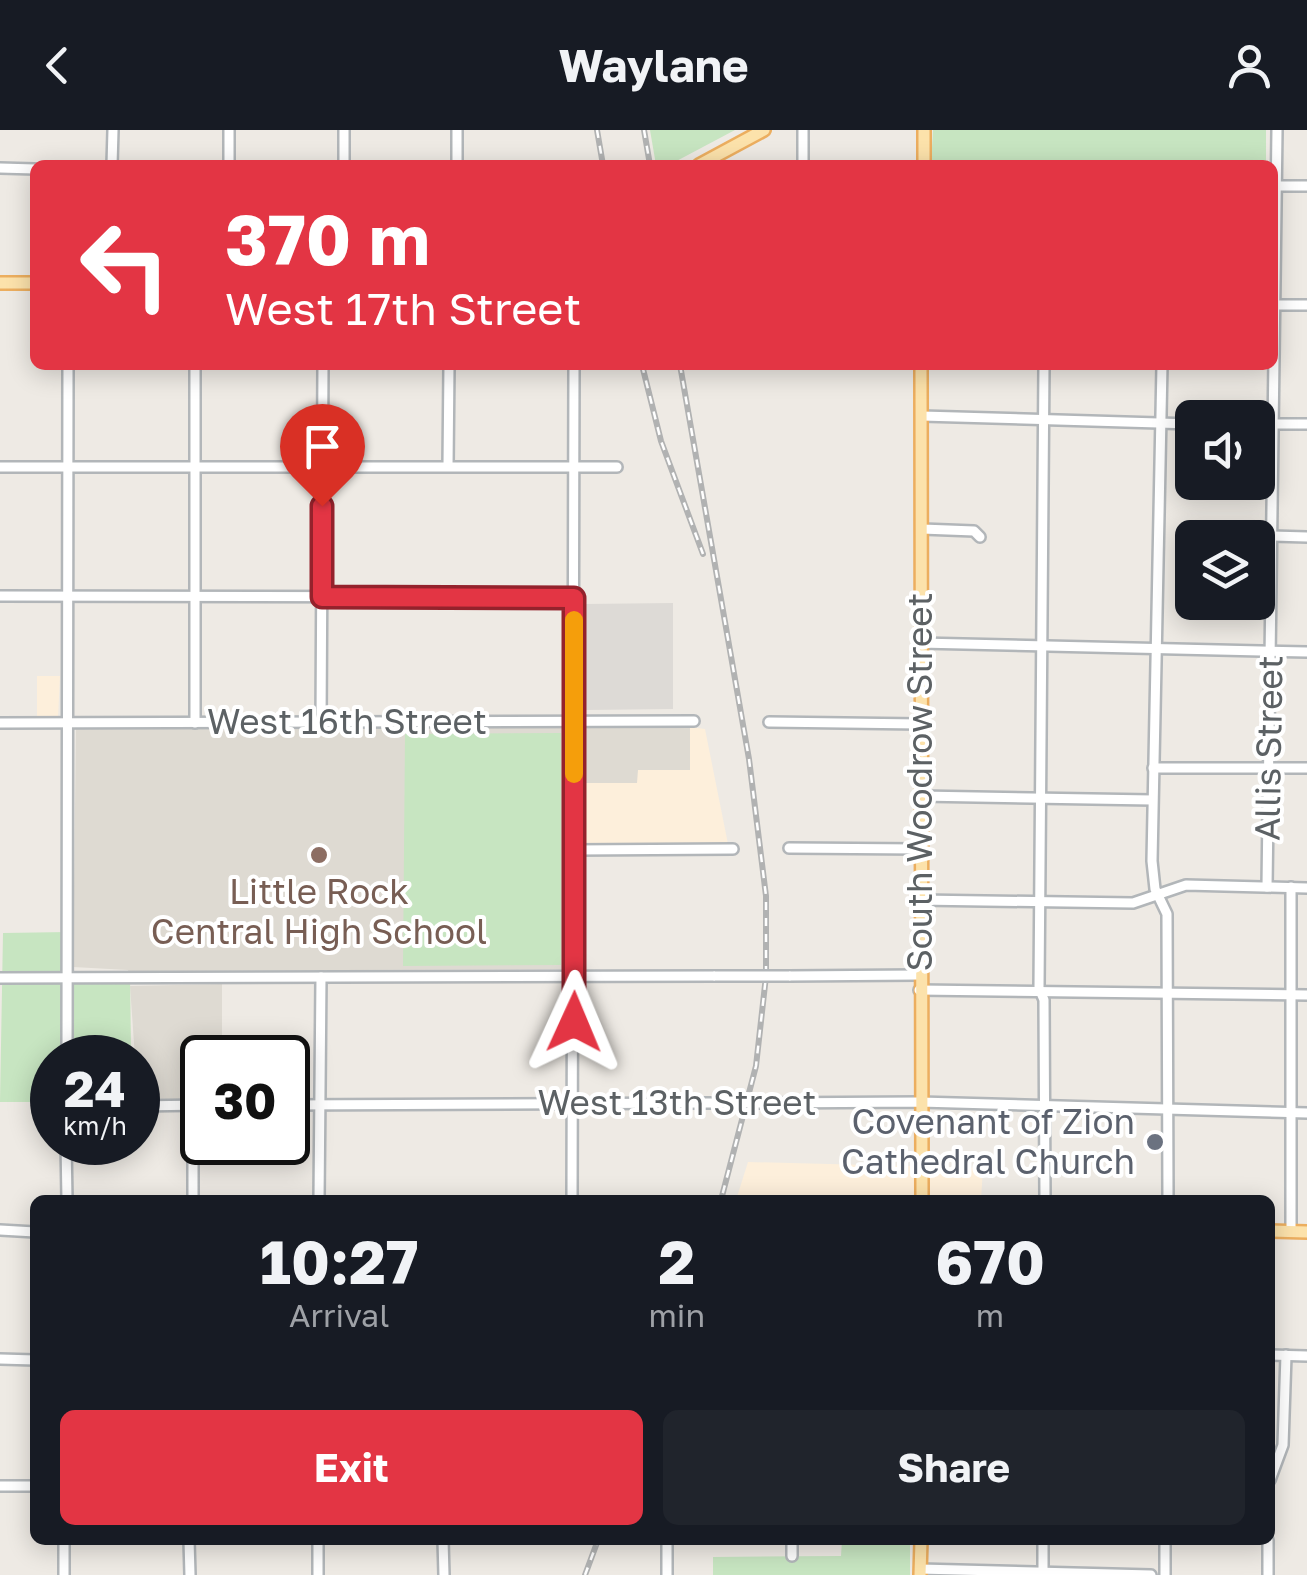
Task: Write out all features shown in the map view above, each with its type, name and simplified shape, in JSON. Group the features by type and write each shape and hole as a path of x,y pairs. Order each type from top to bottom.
{"main road":[{"path":"709,160 764,130"},
{"path":"924,130 924,160"},
{"path":"0,284 30,283"},
{"name":"South Woodrow Street","path":"921,370 922,1195"},
{"path":"1275,1231 1307,1232"},
{"path":"920,1545 920,1572"}],"street":[{"path":"112,160 113,130"},
{"path":"228,160 229,130"},
{"path":"344,130 344,160"},
{"path":"457,130 457,160"},
{"path":"803,130 803,160"},
{"name":"Allis Street","path":"1277,130 1277,160"},
{"path":"0,168 30,169"},
{"path":"1278,186 1307,186"},
{"path":"1278,305 1307,305"},
{"path":"67,1035 68,370"},
{"path":"195,370 195,723"},
{"path":"321,722 323,370"},
{"path":"448,466 449,370"},
{"path":"572,1195 574,370"},
{"path":"1044,370 1038,799 1045,1195"},
{"path":"1162,370 1152,861 1167,914 1168,1195"},
{"name":"Allis Street","path":"1275,370 1275,400"},
{"path":"922,416 1175,424"},
{"path":"1275,424 1307,424"},
{"path":"0,467 617,468"},
{"path":"922,529 974,530 980,537"},
{"path":"1275,536 1307,537"},
{"path":"0,596 574,598"},
{"name":"Allis Street","path":"1268,887 1271,620"},
{"path":"920,644 1307,652"},
{"name":"West 16th Street","path":"0,723 694,721"},
{"path":"770,722 920,724"},
{"path":"1153,768 1307,768"},
{"path":"920,796 1152,800"},
{"path":"789,848 920,849"},
{"path":"574,850 733,850"},
{"path":"920,900 1133,903 1186,885 1307,888"},
{"name":"Allis Street","path":"1291,887 1292,1232"},
{"path":"319,1195 321,976"},
{"path":"0,978 919,976"},
{"path":"919,990 1307,995"},
{"name":"West 13th Street","path":"310,1105 920,1102 1307,1114"},
{"path":"66,1165 66,1195"},
{"path":"192,1195 194,1165"},
{"path":"0,1230 30,1232"},
{"path":"1275,1355 1307,1356"},
{"path":"1275,1465 1282,1445 1286,1355"},
{"path":"0,1360 30,1360"},
{"path":"0,1486 30,1486"},
{"path":"64,1545 64,1575"},
{"path":"189,1545 190,1575"},
{"path":"318,1545 318,1575"},
{"path":"444,1545 444,1575"},
{"path":"666,1545 667,1575"},
{"path":"792,1545 792,1556"},
{"path":"1042,1545 1042,1574"},
{"path":"1165,1545 1165,1575"},
{"path":"1268,1545 1268,1575"},
{"path":"920,1572 1151,1575"}],"shaded area":[{"path":"673,603 673,709 586,710 585,604"},
{"path":"37,676 60,676 58,718 37,718"},
{"path":"582,727 690,727 690,770 638,770 637,783 578,783"},
{"path":"690,727 705,729 728,844 580,844 578,783 637,783 637,770 690,770"},
{"name":"Little Rock Central High School","path":"566,728 563,969 133,971 130,977 128,970 73,967 76,729"},
{"name":"Little Rock Central High School","path":"222,984 222,1035 180,1035 180,1099 160,1100 160,1035 133,1035 130,986"},
{"path":"748,1162 983,1168 981,1195 738,1195"}],"green space":[{"path":"650,130 735,130 678,160 655,160"},
{"path":"933,130 1266,130 1266,160 931,160"},
{"path":"561,733 561,965 403,966 405,734"},
{"path":"68,932 68,978 130,977 131,1035 30,1035 30,1102 0,1102 3,933"},
{"path":"842,1545 910,1545 910,1575 713,1575 713,1557 841,1556"}],"railway":[{"path":"597,130 602,160"},
{"path":"644,130 649,160"},
{"path":"643,370 661,441 703,554"},
{"path":"681,370 749,759 766,896 766,976 756,1066 722,1195"},
{"path":"585,1575 596,1545"}],"slow traffic":[{"path":"574,620 574,774"}],"place":[{"name":"Little Rock Central High School","path":"319,855"},
{"name":"Covenant of Zion Cathedral Church","path":"1155,1142"}],"route":[{"path":"322,506 322,597 574,598 574,1022"}]}
